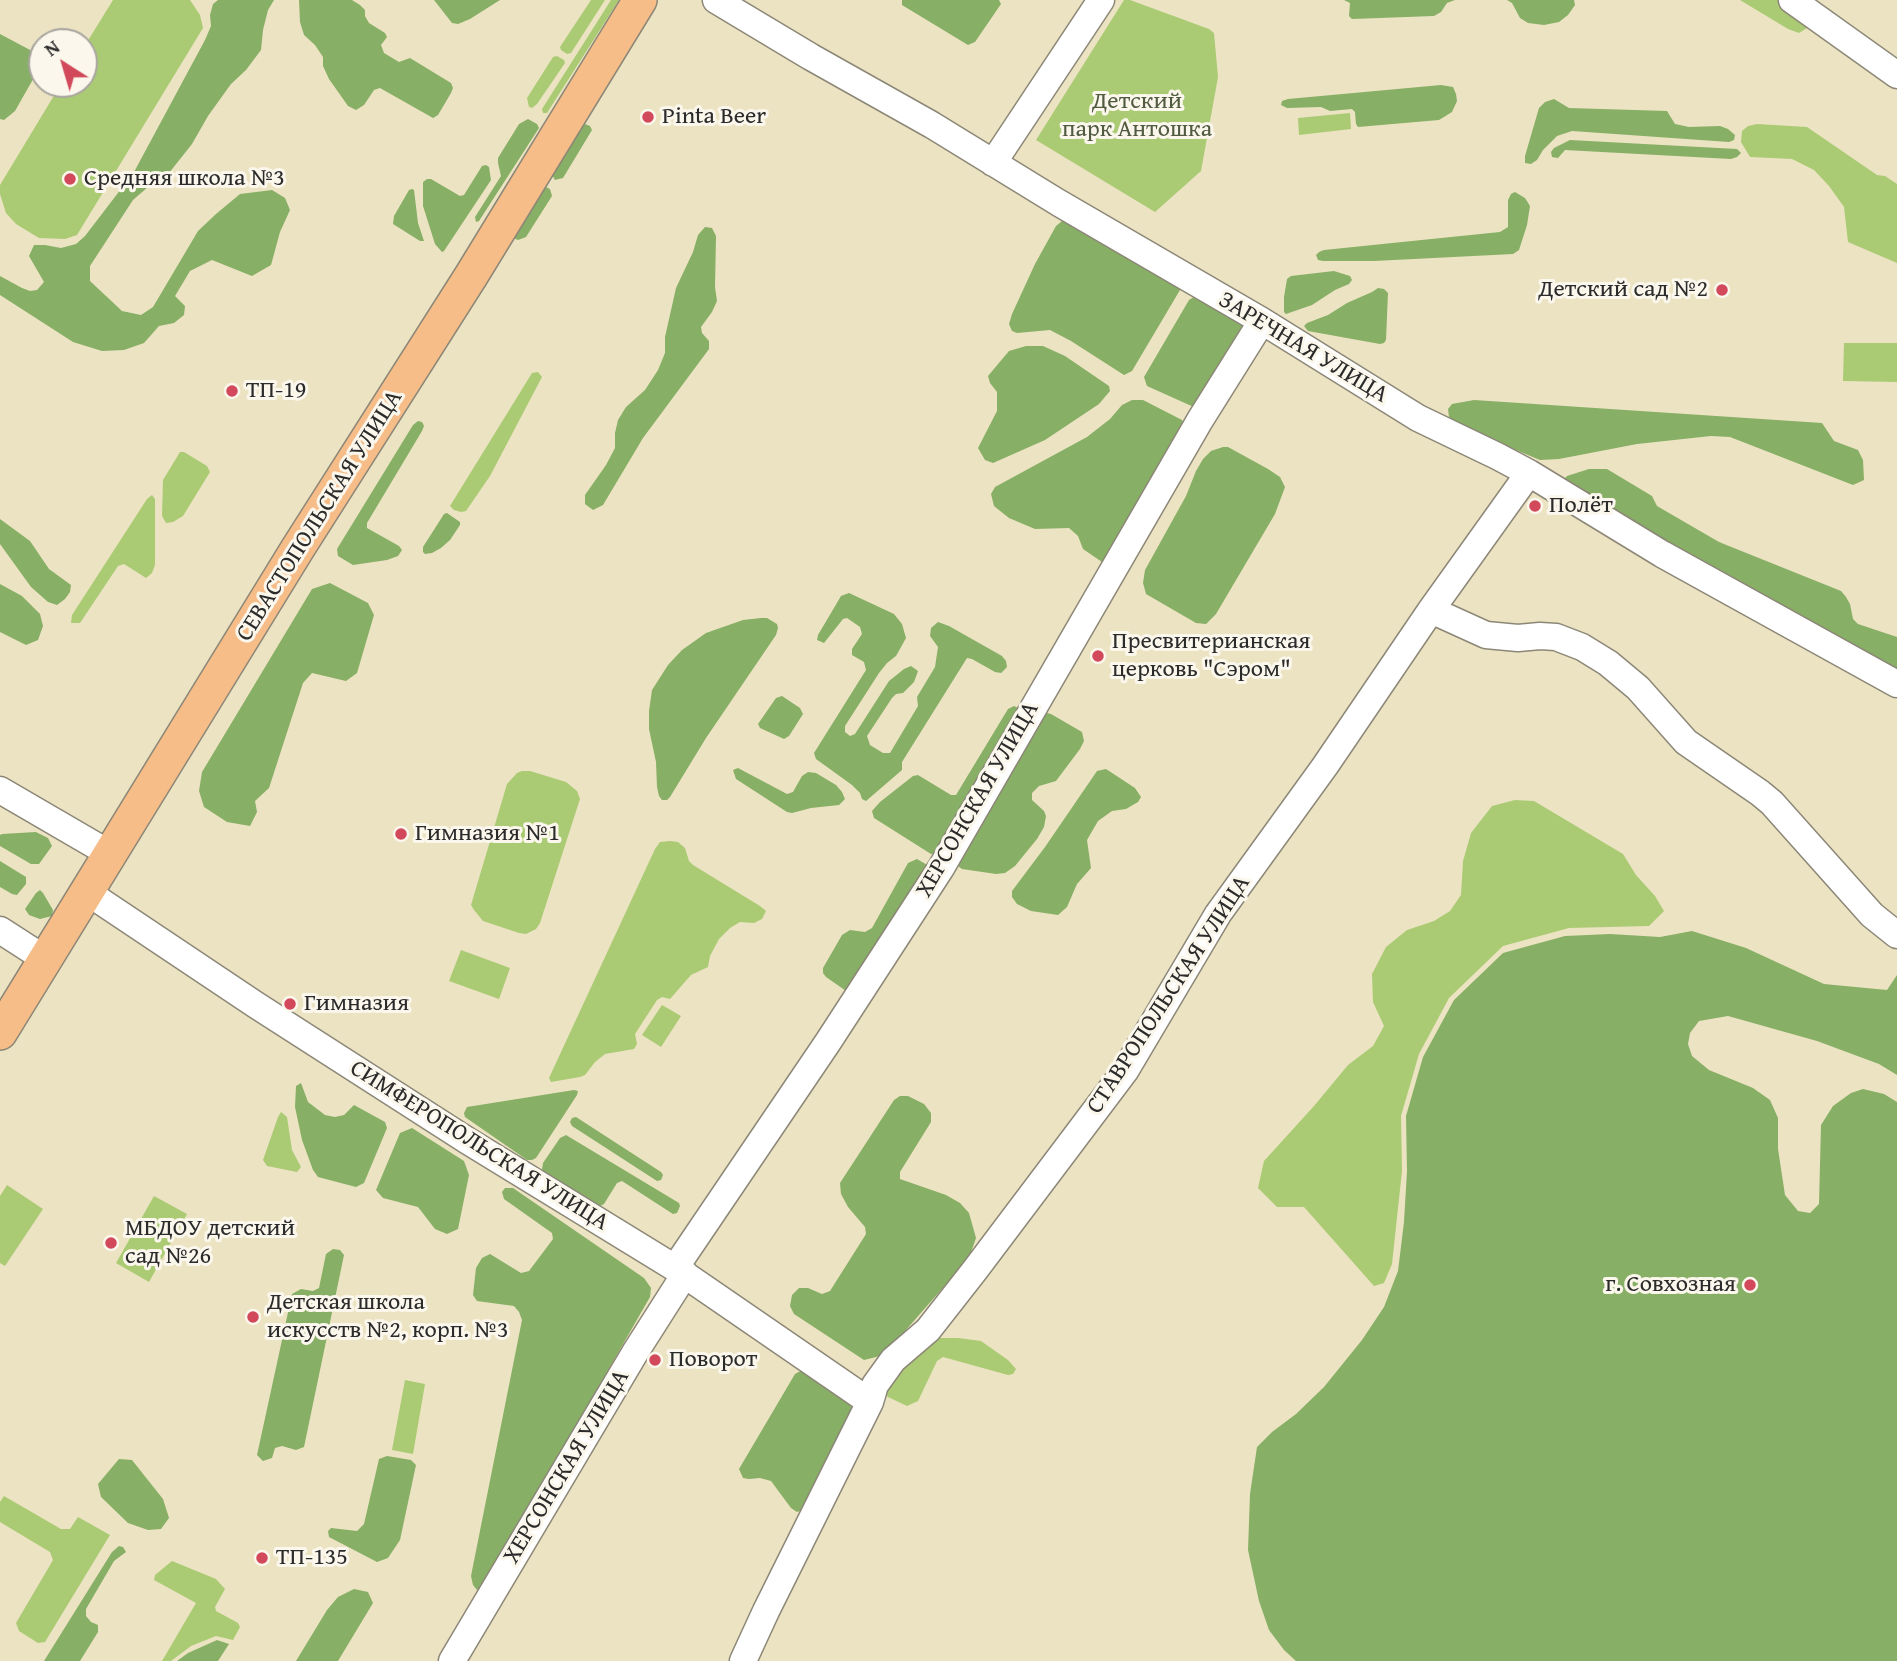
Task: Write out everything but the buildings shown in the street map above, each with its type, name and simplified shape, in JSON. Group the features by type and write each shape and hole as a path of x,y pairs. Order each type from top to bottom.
{"main road":[{"name":"СЕВАСТОПОЛЬСКАЯ УЛИЦА","path":"0,1033 298,548 471,276 640,0"}],"street":[{"name":"ЗАРЕЧНАЯ УЛИЦА","path":"716,0 1262,321 1418,418 1529,473 1662,554 1897,684"},
{"path":"993,163 1101,0"},
{"path":"1792,0 1897,75"},
{"name":"ХЕРСОНСКАЯ УЛИЦА","path":"452,1661 636,1351 680,1271 941,868 1200,420 1262,321"},
{"name":"СТАВРОПОЛЬСКАЯ УЛИЦА","path":"743,1661 870,1402 875,1385 893,1360 928,1330 1125,1071 1218,914 1325,766 1431,610 1529,473"},
{"path":"1431,610 1486,635 1556,637 1583,647 1608,663 1638,688 1686,742 1772,803 1854,896 1897,935"},
{"path":"0,790 110,854"},
{"name":"СИМФЕРОПОЛЬСКАЯ УЛИЦА","path":"87,892 256,1005 468,1141 680,1271 870,1402"},
{"path":"0,930 45,959"}],"green space":[{"path":"113,0 190,0 200,15 203,28 77,235 65,239 39,238 16,224 6,213 0,185 53,98 98,98 98,28 96,28"},
{"path":"218,0 274,0 268,10 261,50 231,84 192,144 169,173 156,180 133,200 90,266 90,281 122,311 141,315 153,307 198,231 240,194 272,190 285,198 290,210 280,232 271,265 252,276 212,260 190,271 175,296 185,306 184,315 174,323 159,326 144,343 124,350 102,351 73,342 0,295 0,276 22,288 37,290 44,282 29,256 34,245 61,248 76,244 85,236 134,172 205,40 211,26 213,4"},
{"path":"299,0 352,0 360,5 365,10 369,23 387,37 381,45 384,53 399,62 410,58 451,83 451,93 438,115 433,118 380,88 374,90 364,105 356,110 348,106 329,79 323,66 323,57 304,35 300,22"},
{"path":"434,0 500,0 458,24 452,23"},
{"path":"591,0 605,0 571,53 567,54 560,47"},
{"path":"611,0 619,0 547,113 543,113 542,109"},
{"path":"902,0 999,0 1001,4 975,42 968,45 902,5"},
{"name":"Детский парк Антошка","path":"1124,0 1214,33 1218,77 1201,171 1155,212 1036,140"},
{"path":"1344,0 1455,0 1447,3 1441,12 1434,16 1352,19 1349,16 1350,3"},
{"path":"1507,0 1574,0 1575,5 1559,22 1544,25 1528,23 1520,18 1512,3"},
{"path":"1740,0 1781,0 1808,22 1807,28 1799,33 1788,29"},
{"path":"0,34 28,49 28,88 15,111 4,120 0,119"},
{"path":"557,56 565,63 537,104 529,107 527,98 553,57"},
{"path":"1441,85 1453,87 1457,101 1452,112 1439,120 1358,127 1352,109 1330,111 1321,107 1287,108 1281,105 1282,101 1288,99"},
{"path":"1554,99 1569,108 1667,111 1675,124 1689,127 1720,126 1735,135 1734,140 1729,142 1572,131 1557,136 1537,160 1531,164 1525,163 1539,108"},
{"path":"1350,113 1351,129 1299,135 1298,118"},
{"path":"528,119 539,128 476,222 475,217 501,176 498,158 519,124"},
{"path":"585,124 592,130 563,178 555,180 552,175 580,127"},
{"path":"1757,124 1807,127 1877,175 1885,176 1897,184 1897,263 1848,242 1844,207 1814,170 1792,159 1750,157 1741,142 1742,131"},
{"path":"1570,140 1737,149 1741,153 1731,159 1565,150 1558,158 1552,157 1554,148"},
{"path":"482,166 489,167 491,180 442,252 435,244 423,206 423,182 431,179 460,196 464,195"},
{"path":"544,186 550,189 552,196 526,237 518,240 511,237"},
{"path":"412,189 424,241 393,224 394,216"},
{"path":"1515,192 1525,198 1530,206 1519,250 1513,254 1374,261 1323,261 1318,260 1316,255 1324,250 1500,232 1508,227 1508,200"},
{"path":"1072,220 1175,281 1180,290 1132,371 1124,375 1050,330 1017,333 1012,331 1009,324 1035,264 1056,226 1062,221"},
{"path":"705,227 712,228 716,236 717,301 701,327 702,333 709,341 709,349 643,438 603,505 593,510 585,504 585,495 615,448 618,420 626,407 645,390 658,370 665,353 665,337 676,288 698,235"},
{"path":"1334,271 1350,276 1352,280 1312,305 1286,314 1284,312 1287,279 1291,276"},
{"path":"1378,288 1388,293 1384,343 1308,331 1304,326 1307,323 1328,315"},
{"path":"1197,295 1243,324 1243,333 1196,408 1147,386 1144,377 1189,300"},
{"path":"1844,343 1897,343 1897,382 1843,381"},
{"path":"1026,346 1043,346 1065,356 1109,386 1110,391 1099,404 1045,440 993,463 985,460 978,448 997,411 997,392 988,376 1009,351"},
{"path":"538,372 542,377 490,476 466,511 454,510 450,506 532,373"},
{"path":"1132,400 1143,400 1182,420 1185,428 1109,558 1102,562 1083,549 1078,536 1069,528 1035,529 1009,518 994,506 991,494 995,487 1087,437 1110,419 1122,405"},
{"path":"1474,400 1822,423 1834,441 1858,450 1863,460 1864,480 1853,485 1730,437 1711,436 1637,444 1559,459 1540,460 1463,428 1449,417 1448,409 1452,404"},
{"path":"418,421 424,426 422,431 367,523 367,528 402,550 398,556 387,560 353,565 338,556 337,549"},
{"path":"1228,447 1268,469 1280,477 1285,487 1275,514 1216,614 1206,624 1196,623 1146,594 1143,583 1145,570 1203,459 1211,451"},
{"path":"180,452 207,466 210,472 183,516 166,523 162,516 163,480"},
{"path":"1589,469 1607,469 1652,496 1657,506 1719,542 1841,591 1850,604 1853,619 1858,624 1897,637 1897,671 1688,560 1564,479"},
{"path":"152,495 155,499 155,565 152,573 146,578 124,564 118,566 80,623 71,623 72,615"},
{"path":"447,513 460,522 460,525 441,548 425,554 423,547"},
{"path":"0,519 30,541 49,569 71,585 70,592 57,605 48,602 31,587 0,544"},
{"path":"330,583 368,603 374,615 357,673 346,681 312,673 303,683 269,788 255,801 257,812 250,826 227,822 204,807 199,791 202,772 312,589"},
{"path":"0,584 22,596 40,614 43,626 38,640 26,645 0,632"},
{"path":"849,593 894,614 902,624 906,638 896,656 879,673 845,726 845,732 850,736 855,734 889,681 911,666 918,671 914,682 903,693 892,698 867,736 870,745 883,753 890,753 918,706 917,697 935,667 938,647 930,636 931,628 938,622 1002,656 1007,667 1001,673 995,672 967,658 902,762 902,770 866,801 852,785 816,759 814,753 866,670 864,662 852,655 852,649 862,634 860,627 847,618 843,619 824,643 817,640 841,596"},
{"path":"767,618 777,624 776,635 706,738 670,797 662,800 657,787 656,762 649,729 652,690 668,665 682,650 706,633 743,620"},
{"path":"782,696 800,708 803,714 789,736 784,739 760,728 758,724 776,698"},
{"path":"1014,706 1020,709 938,853 931,854 874,818 872,811 880,802 913,776 918,775 951,795 956,795 1008,709"},
{"path":"1043,712 1082,732 1084,741 1056,781 1039,786 1032,793 1032,800 1046,816 1044,827 1015,866 1005,873 962,869 955,864"},
{"path":"738,768 787,794 793,792 802,776 808,772 816,773 836,785 845,799 839,805 787,812 736,779 733,770"},
{"path":"1106,769 1135,788 1141,797 1138,802 1126,809 1112,811 1098,821 1087,840 1091,868 1077,884 1067,907 1058,915 1031,911 1017,904 1012,897 1012,891 1097,771"},
{"path":"522,771 566,782 577,791 580,799 540,923 536,929 526,934 483,921 471,905 507,784"},
{"path":"1515,800 1534,801 1623,854 1664,911 1649,926 1569,928 1503,946 1449,998 1419,1054 1401,1116 1402,1171 1392,1264 1384,1283 1374,1286 1304,1207 1277,1207 1258,1188 1264,1161 1348,1065 1373,1046 1384,1026 1373,1002 1372,974 1386,947 1407,930 1434,921 1450,911 1461,895 1463,861 1471,833 1492,806"},
{"path":"36,832 48,838 52,846 39,864 31,864 0,846 2,834"},
{"path":"660,842 678,842 685,848 693,865 766,911 762,919 754,923 740,922 730,928 719,939 710,956 708,967 691,975 670,999 662,997 657,1000 635,1034 637,1044 634,1049 605,1054 580,1077 551,1082 549,1078 655,849"},
{"path":"917,859 929,866 849,993 826,977 823,968 842,935 850,930 865,932 872,928 908,863"},
{"path":"0,861 26,877 26,884 17,895 0,887"},
{"path":"40,890 53,910 52,916 40,919 29,915 25,909"},
{"path":"1692,931 1746,948 1824,984 1887,990 1897,975 1897,1075 1879,1064 1817,1041 1728,1016 1699,1021 1690,1033 1688,1044 1692,1056 1709,1070 1753,1088 1770,1100 1778,1118 1778,1149 1785,1195 1798,1211 1810,1213 1819,1204 1821,1125 1833,1106 1851,1093 1863,1089 1884,1094 1897,1102 1897,1661 1296,1661 1269,1630 1259,1601 1248,1550 1250,1494 1257,1447 1324,1387 1362,1340 1384,1307 1398,1271 1407,1171 1406,1116 1423,1057 1454,1000 1503,953 1565,936 1610,934 1660,937"},
{"path":"461,950 510,968 499,999 449,981"},
{"path":"662,1005 681,1016 661,1047 642,1035"},
{"path":"301,1083 308,1102 325,1115 344,1115 354,1105 385,1122 387,1128 364,1183 356,1187 318,1177 313,1170 302,1140 295,1107 296,1086"},
{"path":"578,1091 577,1095 536,1158 532,1160 527,1160 465,1117 464,1113 467,1107"},
{"path":"900,1096 908,1096 924,1104 931,1113 931,1122 900,1172 900,1179 946,1195 960,1203 969,1213 976,1238 969,1258 884,1355 864,1360 794,1314 790,1306 792,1295 799,1288 808,1288 822,1294 830,1291 866,1234 865,1227 841,1194 840,1183 894,1100"},
{"path":"281,1112 287,1117 292,1150 301,1167 297,1172 267,1166 263,1160"},
{"path":"576,1117 661,1172 661,1180 657,1181 572,1126 570,1122"},
{"path":"412,1128 464,1161 469,1175 458,1229 447,1234 435,1229 418,1207 383,1198 376,1190 400,1133"},
{"path":"566,1135 679,1203 677,1213 673,1214 622,1181 617,1183 604,1204 598,1207 543,1173 543,1163 560,1138"},
{"path":"7,1185 43,1209 5,1266 0,1263 0,1196"},
{"path":"505,1188 513,1188 644,1278 651,1288 650,1297 486,1583 477,1590 471,1576 522,1320 514,1306 477,1301 473,1295 476,1268 482,1258 490,1254 521,1273 529,1271 553,1239 552,1233 504,1199 502,1192"},
{"path":"154,1196 187,1214 149,1282 116,1263"},
{"path":"333,1249 340,1250 344,1255 304,1447 296,1450 282,1446 275,1448 272,1458 263,1461 257,1455 292,1294 301,1289 313,1291 319,1288 326,1254"},
{"path":"936,1338 981,1341 1016,1369 1013,1374 1008,1375 943,1357 937,1361 918,1401 907,1406 888,1397 883,1391 906,1361"},
{"path":"804,1369 848,1402 856,1414 806,1509 797,1512 771,1481 743,1478 739,1469 795,1374"},
{"path":"405,1380 425,1384 413,1454 392,1450"},
{"path":"387,1456 411,1460 416,1465 400,1540 388,1558 377,1562 329,1537 328,1531 331,1528 357,1531 364,1524 379,1459"},
{"path":"119,1459 132,1460 163,1499 169,1518 161,1529 148,1530 128,1523 101,1497 98,1484"},
{"path":"4,1496 61,1529 70,1529 78,1517 110,1535 45,1642 38,1643 19,1631 16,1623 53,1560 50,1552 0,1522 0,1502"},
{"path":"119,1546 126,1552 114,1561 86,1609 86,1616 98,1625 98,1632 80,1661 44,1661 112,1552"},
{"path":"172,1561 216,1579 225,1589 215,1607 216,1611 238,1623 240,1627 233,1640 216,1636 191,1646 171,1661 162,1661 196,1603 154,1580 155,1575"},
{"path":"354,1589 368,1592 373,1603 338,1661 296,1661 327,1610 338,1597"},
{"path":"217,1640 229,1644 218,1661 177,1661 188,1653"}],"place":[{"name":"Pinta Beer","path":"648,117"},
{"name":"Средняя школа №3","path":"70,179"},
{"name":"Детский сад №2","path":"1722,290"},
{"name":"ТП-19","path":"232,391"},
{"name":"Полёт","path":"1535,506"},
{"name":"Пресвитерианская церковь \"Сэром\"","path":"1098,656"},
{"name":"Гимназия №1","path":"401,834"},
{"name":"Гимназия","path":"290,1004"},
{"name":"МБДОУ детский сад №26","path":"111,1243"},
{"name":"г. Совхозная","path":"1750,1285"},
{"name":"Детская школа искусств №2, корп. №3","path":"253,1317"},
{"name":"Поворот","path":"655,1360"},
{"name":"ТП-135","path":"262,1558"}]}
